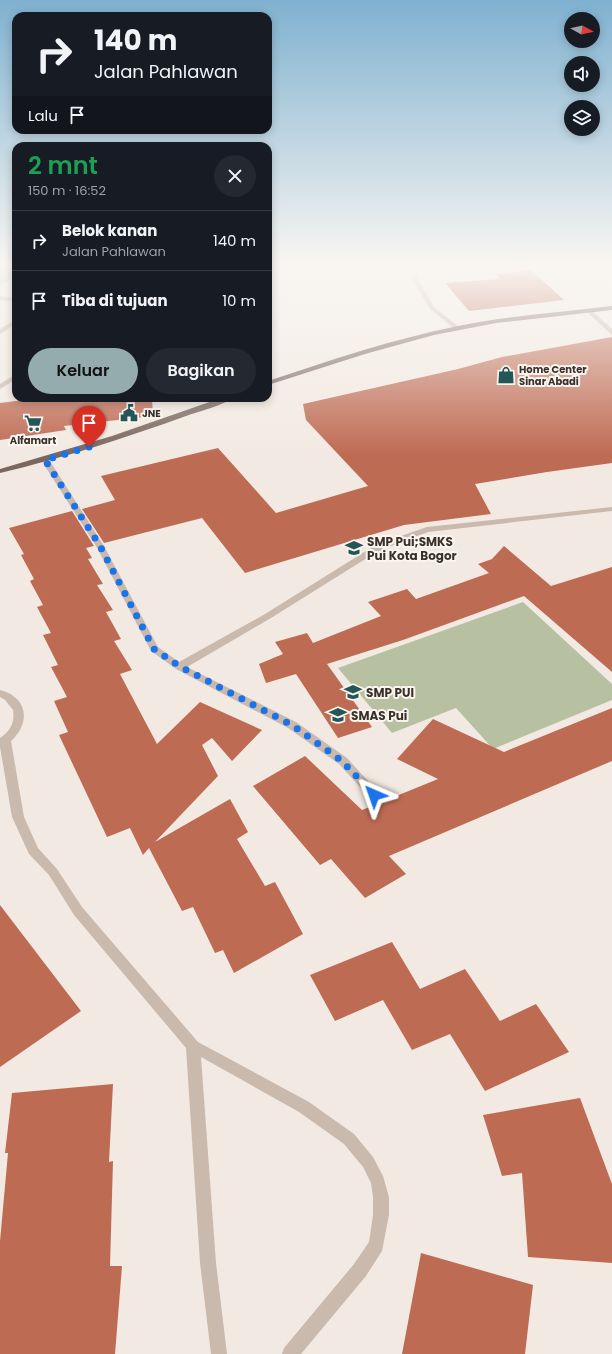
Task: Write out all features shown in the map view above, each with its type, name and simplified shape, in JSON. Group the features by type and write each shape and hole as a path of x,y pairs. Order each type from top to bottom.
{"main road":[{"path":"272,382 374,348 456,328"},
{"path":"0,471 45,460 104,442 217,402"}],"street":[{"path":"0,387 12,379"},
{"path":"45,460 100,546 154,649 179,666 292,725 342,761 374,795"},
{"path":"179,666 268,616 372,551 395,541 427,530 612,509"},
{"path":"0,693 8,696 18,705 20,716 16,729 3,742 18,817 34,851 53,872 78,911 193,1046 304,1107 349,1138 368,1162 378,1181 381,1197 381,1215 376,1245 360,1270 290,1354"},
{"path":"193,1046 208,1264 219,1354"}],"green space":[{"path":"523,602 612,684 612,700 493,749 456,708 392,733 338,668"}],"building":[{"path":"612,337 612,463 475,484 491,514 404,525 245,573 202,518 104,543 82,509 115,500 101,476 218,448 276,513 368,486 306,420 303,404 458,369 502,357"},
{"path":"12,401 152,402 153,416 64,426 66,430 0,440 0,403"},
{"path":"72,511 94,546 86,548 92,558 88,559 103,584 97,585 113,610 106,612 121,639 114,641 132,670 120,674 157,744 200,702 262,730 232,761 212,738 202,745 218,776 155,842 230,799 248,832 237,839 265,886 275,882 303,934 234,973 223,950 215,953 193,907 182,911 149,848 143,855 130,828 107,837 59,735 68,732 54,701 67,697 51,667 58,665 43,635 51,633 37,607 43,605 30,581 34,579 21,555 24,554 9,528"},
{"path":"504,546 551,586 612,567 612,672 524,596 403,640 327,664 372,727 338,738 296,674 266,683 259,664 283,654 275,642 307,633 313,643 381,616 368,602 407,589 416,599 489,573 478,564 492,559"},
{"path":"612,708 612,761 389,856 406,874 365,898 331,859 320,865 253,786 305,756 362,810 438,779 397,759 433,719 504,752"},
{"path":"0,905 81,1011 0,1067"},
{"path":"392,942 420,989 465,969 500,1021 536,1004 569,1052 485,1091 450,1034 412,1050 383,1000 335,1021 310,975"},
{"path":"113,1084 109,1162 113,1161 110,1266 122,1266 115,1354 0,1354 0,1241 8,1153 5,1153 12,1093"},
{"path":"580,1098 612,1184 612,1263 528,1257 522,1173 502,1176 483,1115"},
{"path":"421,1253 533,1285 525,1354 402,1354"}],"place":[{"name":"Home Center Sinar Abadi","path":"506,375"},
{"name":"JNE","path":"129,413"},
{"name":"Alfamart","path":"33,423"},
{"name":"SMP Pui;SMKS Pui Kota Bogor","path":"354,548"},
{"name":"SMP PUI","path":"353,692"},
{"name":"SMAS Pui","path":"338,715"}],"route":[{"path":"89,447 45,460 100,546 125,597 154,649 179,666 268,714 292,725 342,761 374,795"}]}
